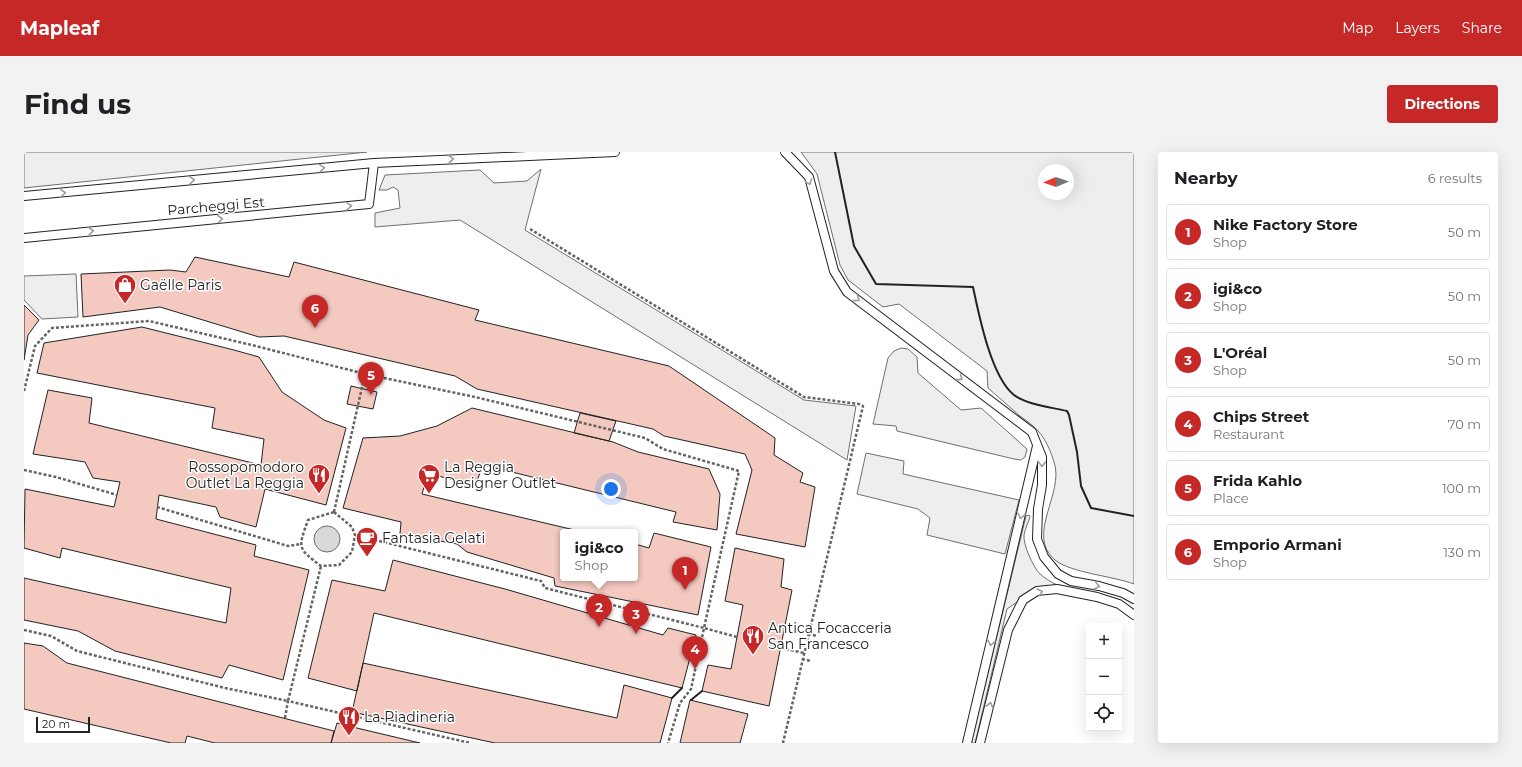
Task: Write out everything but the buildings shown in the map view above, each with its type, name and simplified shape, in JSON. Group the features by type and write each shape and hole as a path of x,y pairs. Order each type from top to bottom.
{"lane":[{"path":"24,196 374,163 615,152"},
{"path":"785,152 809,177 834,271 848,292 1032,432 1042,457 1042,485 1038,510 1037,539 1044,557 1058,574 1071,581 1099,586 1123,593 1134,599"},
{"name":"Parcheggi Est","path":"24,238 369,204 374,163"},
{"path":"968,743 1037,445"},
{"path":"980,743 1008,630 1024,600 1037,591 1057,589 1097,597 1119,604 1134,615"}],"path":[{"path":"530,229 804,397 859,404 862,406 783,743"},
{"path":"24,391 34,346 52,328 149,321 256,346 364,374 475,397 645,438 664,449 739,471 691,689 680,703 668,743"},
{"path":"334,512 364,374"},
{"path":"24,470 56,477 117,495"},
{"path":"158,507 288,546 301,544"},
{"path":"334,512 352,527 354,535 352,552 338,565 321,566 304,553 300,540 308,520 334,512"},
{"path":"354,535 541,581 545,588 737,637"},
{"path":"285,718 321,566"},
{"path":"24,630 51,636 77,651 225,688 470,743"},
{"path":"808,634 817,636"},
{"path":"781,648 804,654"},
{"path":"802,659 811,661"}],"shaded area":[{"path":"24,152 367,152 24,188"},
{"path":"801,152 1134,152 1134,584 1071,568 1055,560 1047,550 1044,538 1044,526 1055,487 1056,474 1053,458 1048,446 1039,432 988,388 987,371 899,304 883,307 848,280 840,265 817,174"},
{"path":"541,169 525,230 804,400 856,406 847,460 460,220 375,227 375,213 400,208 398,190 393,187 387,190 379,190 385,175 480,170 494,183 527,181"},
{"path":"76,274 78,317 42,319 24,300 24,276"},
{"path":"901,348 908,349 917,357 918,373 961,410 981,408 1027,449 1025,457 1021,460 1014,459 897,431 896,426 873,424 888,358 894,351"},
{"path":"866,453 904,461 903,474 1019,500 1005,554 927,535 930,518 918,509 857,494"},
{"path":"1029,515 1030,517 1024,539 1029,555 1039,573 1057,585 1030,593 1007,609 975,743 971,743 1026,516"},
{"path":"327,526 336,530 340,539 336,548 327,552 318,548 314,539 318,530"}],"wall":[{"path":"835,152 854,246 876,284 973,287 987,345 999,374 1006,386 1014,395 1026,401 1067,411 1077,452 1081,486 1091,508 1134,516"},
{"path":"672,698 682,688"},
{"path":"691,700 702,691"}],"place":[{"name":"Gaëlle Paris","path":"125,304"},
{"name":"Emporio Armani","path":"315,328"},
{"name":"Frida Kahlo","path":"371,395"},
{"name":"Rossopomodoro Outlet La Reggia","path":"319,494"},
{"name":"La Reggia Designer Outlet","path":"429,494"},
{"name":"Fantasia Gelati","path":"367,558"},
{"name":"Nike Factory Store","path":"685,590"},
{"name":"igi&co","path":"599,627"},
{"name":"L'Oréal","path":"636,634"},
{"name":"Antica Focacceria San Francesco","path":"753,656"},
{"name":"Chips Street","path":"695,669"},
{"name":"La Piadineria","path":"349,736"}]}
